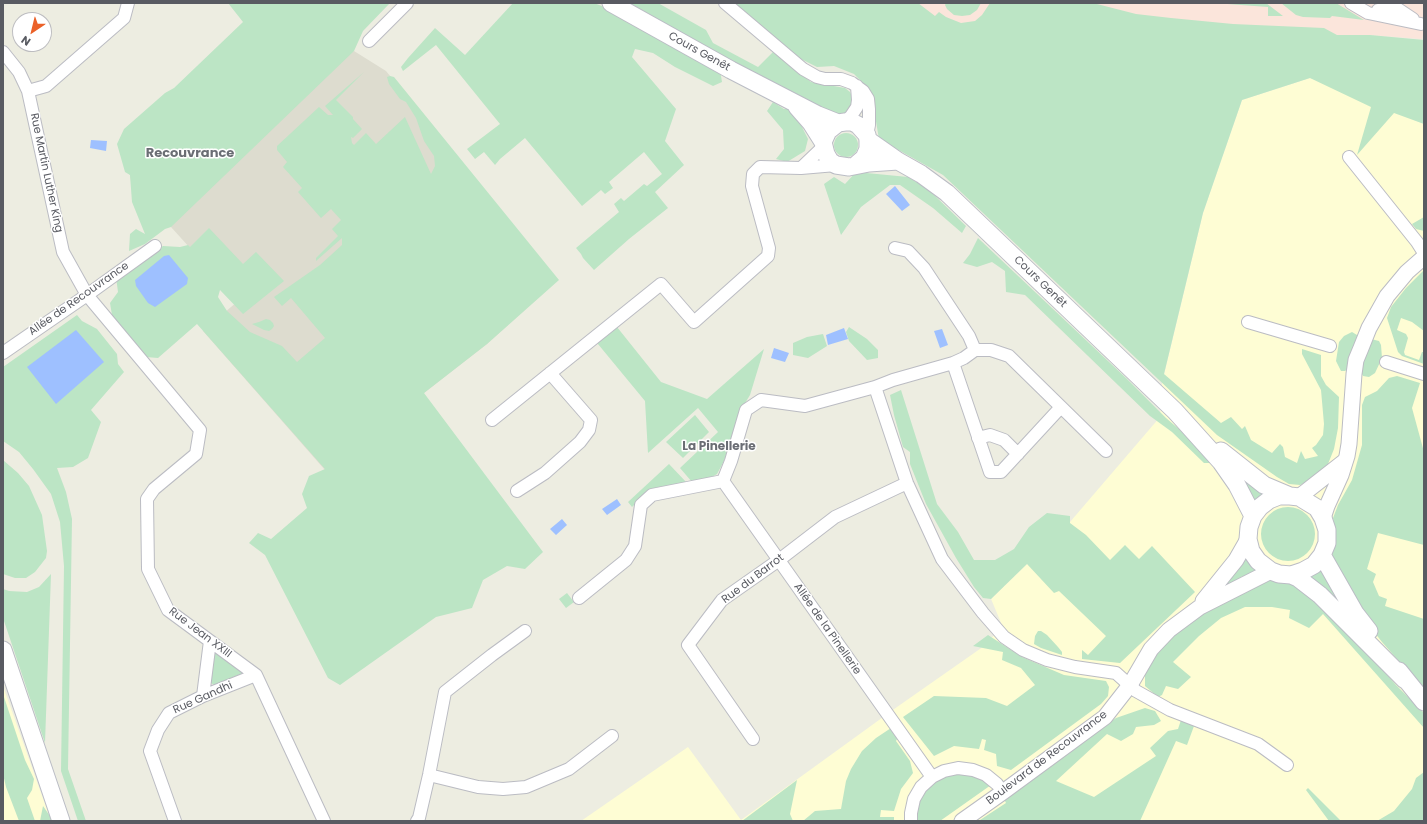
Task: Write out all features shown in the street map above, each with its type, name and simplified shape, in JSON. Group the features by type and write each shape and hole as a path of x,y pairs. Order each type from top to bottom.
{"main road":[{"name":"Cours Genêt","path":"612,3 731,70 788,99 841,122"},
{"name":"Cours Genêt","path":"788,99 811,124 823,145"},
{"path":"857,164 864,158 868,149 867,137 858,125 841,122 828,131 823,145 830,161 836,165 849,167 857,164 898,161"},
{"name":"Cours Genêt","path":"867,137 898,161 921,174 947,193 1175,411 1242,469 1264,485 1295,496"},
{"name":"Cours Genêt","path":"1175,411 1221,462 1237,485 1253,516"},
{"path":"1279,496 1295,496 1316,508 1324,518 1327,530 1326,543 1322,555 1314,565 1303,572 1279,574 1271,571 1258,561 1251,551 1248,539 1249,527 1253,516 1260,507 1269,500 1279,496"},
{"path":"1322,555 1355,613 1405,680"},
{"path":"1291,574 1320,595 1405,680 1424,702"},
{"path":"3,650 61,821"}],"street":[{"path":"28,91 46,86 118,24 124,18 128,3"},
{"path":"369,41 407,3"},
{"path":"724,3 803,69 817,77 841,80 857,86 863,91 868,99 870,125 867,137"},
{"path":"1351,3 1368,13 1421,24 1398,9 1378,10 1365,3"},
{"name":"Rue Martin Luther King","path":"3,52 19,72 28,91 63,252 87,295"},
{"path":"841,122 851,116 857,107 857,86"},
{"path":"801,168 823,145"},
{"path":"1349,157 1417,242 1424,253"},
{"path":"492,420 660,284 694,322 768,256 769,248 752,186 753,174 760,167 801,168 836,165"},
{"name":"Allée de Recouvrance","path":"3,353 155,246"},
{"path":"895,248 908,251 924,268 969,336 975,350"},
{"path":"1324,518 1327,506 1341,475 1349,444 1356,360 1370,328 1387,296 1407,272 1424,257"},
{"name":"Rue Jean XXIII","path":"87,295 200,430 196,454 154,489 147,499 148,569 168,610 256,675 324,821"},
{"path":"1248,322 1330,346"},
{"path":"579,598 626,560 635,546 641,505 652,495 723,481 731,461 746,410 761,400 805,406 875,387 893,380 953,363 964,358 975,350 991,350 1009,356 1106,451"},
{"path":"1386,362 1424,374"},
{"path":"953,363 990,472 1001,472 1061,407"},
{"path":"517,491 545,473 580,442 589,430 591,420 550,373"},
{"path":"875,387 907,483 942,560 983,614 1004,637 1023,650 1047,660 1075,667 1116,674 1136,691 1170,710 1258,744 1287,765"},
{"path":"978,438 990,435 1004,440 1018,454"},
{"path":"1295,496 1345,461"},
{"name":"Allée de la Pinellerie","path":"723,481 932,777"},
{"name":"Rue du Barrot","path":"753,739 688,645 722,600 779,560 835,517 907,483"},
{"path":"1200,607 1236,560 1248,539"},
{"name":"Boulevard de Recouvrance","path":"962,821 1105,716 1130,685 1151,649 1169,630 1200,607 1271,571"},
{"path":"417,821 429,775 445,692 525,631"},
{"path":"203,696 210,641"},
{"name":"Rue Gandhi","path":"175,821 150,751 158,730 169,712 203,696 256,675"},
{"path":"429,775 478,787 503,789 526,787 569,769 612,736"},
{"path":"911,821 914,799 921,787 932,777 944,771 958,768 973,770 986,775 997,784 1003,792"}],"shaded area":[{"path":"228,3 390,3 363,31 354,51 171,227 165,229 145,244 129,251 130,234 136,229 145,234 132,202 130,175 125,172 117,144 124,129 165,93 174,88 243,22"},
{"path":"513,3 594,3 607,8 720,70 722,82 713,86 675,67 653,53 635,49 632,57 676,109 665,141 684,165 655,192 668,208 629,239 594,270 576,248 619,212 614,204 621,198 624,201 644,184 647,186 662,174 644,152 609,182 613,188 605,194 601,190 582,206 525,138 495,165 484,152 475,159 467,149 500,124 436,45 403,71 401,67 435,28 465,55"},
{"path":"630,3 658,3 706,30 713,43 758,67 773,52 811,82 845,88 850,92 853,98 852,105 845,114 839,116 830,114 696,42"},
{"path":"734,3 918,3 935,16 939,12 946,17 961,23 975,21 982,15 990,3 1093,3 1136,14 1171,18 1233,24 1324,28 1337,35 1370,35 1424,40 1424,124 1394,113 1357,155 1371,107 1310,78 1242,100 1203,213 1164,374 1221,423 1231,417 1242,429 1245,426 1251,440 1272,453 1280,444 1283,447 1285,457 1297,463 1301,451 1305,459 1318,456 1312,448 1323,435 1324,424 1321,390 1302,354 1302,349 1321,355 1321,376 1326,385 1339,397 1338,428 1334,449 1328,464 1322,471 1309,481 1300,485 1289,484 1217,435 943,175 879,139 874,110 864,84 854,74 834,66 817,67 795,56"},
{"path":"908,3 1003,3 984,27 945,28"},
{"path":"946,3 981,3 977,10 970,15 962,16 954,15 947,9 945,5"},
{"path":"1067,3 1424,3 1424,31 1422,39 1370,35 1218,31"},
{"path":"1214,3 1266,3 1283,16 1268,16 1268,7"},
{"path":"1281,3 1336,3 1364,20 1332,16 1330,18 1303,17 1296,15"},
{"path":"354,51 386,71 557,281 487,344 325,470 203,331 238,301 131,181 123,137"},
{"path":"364,72 336,100 353,117 362,129 353,138 351,137 352,143 354,145 366,133 376,144 405,117 431,174 435,166 434,156 424,141 416,118 406,102 400,99 389,84 387,77 394,77 559,280 487,344 424,393 543,552 525,569 507,566 483,580 472,608 436,617 340,685 328,678 265,555 249,543 258,533 271,539 307,508 302,494 309,476 325,469 197,324 158,358 146,357 129,340 112,315 110,303 118,292 116,277 163,246 180,247 188,245 190,247 209,228 243,264 256,252 284,281 243,314 220,290 218,297 227,311 250,332 282,346 297,362 325,338 291,298 282,306 274,297 320,265 342,245 342,238 316,261 316,258 338,236 332,229 341,220 331,209 321,218 298,192 302,188 283,167 287,162 277,150 277,146 319,107 328,115 333,115 325,106"},
{"path":"1310,78 1424,124 1424,821 581,821 688,747 741,820 987,644 1002,625 991,599 1070,522 1160,417 1162,383 1203,213 1242,100"},
{"path":"773,102 784,109 791,109 808,139 805,151 787,162 776,159 784,149 783,130 767,111"},
{"path":"846,133 854,137 858,145 854,153 846,157 838,153 834,145 838,137"},
{"path":"856,172 908,177 928,189 966,226 962,233 933,208 900,185 890,185 861,207 841,235 824,184 834,177 845,184"},
{"path":"1424,217 1424,231 1416,229 1412,224"},
{"path":"978,238 1126,378 1166,418 1202,449 1212,463 1204,463 1172,432 1150,416 1025,295 1006,292 1005,271 992,262 977,267 963,263 970,254"},
{"path":"1424,270 1424,331 1412,322 1401,318 1397,330 1406,334 1408,338 1404,352 1405,355 1419,360 1422,352 1424,352 1424,364 1402,356 1398,352 1387,318 1391,307 1406,288"},
{"path":"77,315 82,321 97,329 117,354 118,364 124,372 91,410 101,422 88,458 73,467 57,468 66,492 72,519 68,769 86,821 78,821 61,771 64,566 60,522 51,494 19,452 3,441 3,367"},
{"path":"266,319 270,320 274,326 269,331 252,324 259,322"},
{"path":"613,322 661,382 707,399 764,349 750,395 739,413 724,461 717,474 710,478 692,482 680,468 718,432 698,408 648,453 645,401 593,338"},
{"path":"849,327 867,339 878,350 878,358 867,360 849,341 846,332"},
{"path":"1352,332 1357,335 1358,338 1349,368 1345,371 1341,371 1336,361 1339,342 1344,336"},
{"path":"823,334 827,346 808,358 793,355 793,343 807,337"},
{"path":"1371,339 1379,341 1381,345 1382,358 1375,373 1369,377 1363,376 1361,372"},
{"path":"1397,376 1420,383 1412,408 1424,452 1424,545 1378,533 1367,569 1376,574 1373,582 1379,596 1387,599 1385,606 1424,619 1424,690 1382,642 1354,606 1333,567 1332,549 1335,533 1333,518 1338,505 1352,480 1362,445 1362,405 1365,397 1377,391 1389,378"},
{"path":"901,390 937,504 958,532 974,560 995,560 1014,549 1029,527 1047,513 1070,516 1070,523 1086,535 1110,560 1125,545 1139,559 1152,546 1195,592 1120,663 1082,659 1082,650 1088,655 1106,636 1059,591 1054,593 1027,564 991,599 983,598 974,587 956,558 926,504 910,464 910,452 903,447 890,395"},
{"path":"695,415 709,432 683,458 666,442"},
{"path":"3,460 18,473 29,486 42,515 47,551 46,558 35,572 26,578 15,578 3,574"},
{"path":"669,464 687,483 649,490 632,507 628,502"},
{"path":"1235,469 1268,495 1251,504"},
{"path":"1283,507 1293,507 1303,511 1311,519 1315,529 1315,539 1311,549 1303,557 1293,561 1283,561 1273,557 1265,549 1261,539 1261,529 1265,519 1273,511"},
{"path":"1245,557 1255,568 1254,572 1241,577 1223,588"},
{"path":"1322,566 1351,614 1308,579"},
{"path":"51,574 45,743 3,618 3,589 9,591 27,592 39,587"},
{"path":"1272,579 1295,585 1344,626 1396,685 1424,713 1424,728 1323,614 1309,628 1289,618 1290,610 1272,607 1245,607 1221,618 1199,636 1173,662 1191,677 1178,689 1166,686 1162,695 1158,697 1145,686 1145,675 1159,648 1192,620 1245,587"},
{"path":"567,593 574,602 566,608 559,599"},
{"path":"1038,631 1041,631 1047,635 1062,652 1062,655 1034,644 1035,636"},
{"path":"988,635 1022,657 1064,675 1106,681 1109,687 1108,696 1101,704 1011,770 997,766 996,754 984,750 986,740 982,739 979,749 954,746 934,756 903,717 934,696 986,698 1007,706 1035,685 1021,668 1002,660 1003,652 973,646"},
{"path":"218,650 244,669 243,673 214,685 211,683 214,652"},
{"path":"3,686 51,821 3,821"},
{"path":"3,694 25,760 34,779 32,790 27,798 35,821 19,821 6,787 3,774"},
{"path":"1145,708 1155,711 1161,721 1154,725 1136,727 1133,734 1121,741 1107,734 1056,781 1094,797 1156,756 1150,748 1168,731 1178,729 1181,720 1194,726 1187,745 1176,741 1140,821 973,821 975,819 980,820 1006,803 1004,799 1116,718"},
{"path":"891,728 898,737 896,741 910,761 913,773 901,789 894,811 881,810 880,817 894,817 894,821 803,821 815,811 841,809 846,781 851,769 862,751 876,738"},
{"path":"955,771 982,777 991,785 940,821 917,821 916,812 922,796 932,783"},
{"path":"1424,772 1424,821 1377,821 1394,811 1412,789 1416,778"},
{"path":"797,780 790,814 793,821 742,821"},
{"path":"1308,788 1341,821 1329,821 1306,790"},
{"path":"43,806 50,816 52,821 40,821"}],"water":[{"path":"91,140 107,141 106,151 90,148"},
{"path":"895,186 910,205 902,211 886,194"},
{"path":"169,255 188,278 187,284 155,307 148,303 136,286 135,280 164,256"},
{"path":"844,328 848,339 828,345 826,335"},
{"path":"942,329 948,345 940,348 934,331"},
{"path":"76,330 104,362 56,404 27,367"},
{"path":"774,348 789,353 785,362 771,358"},
{"path":"617,499 621,505 607,515 602,509"},
{"path":"562,519 567,525 556,535 550,529"}],"district":[{"name":"Recouvrance","path":"190,154"},
{"name":"La Pinellerie","path":"719,447"}]}
